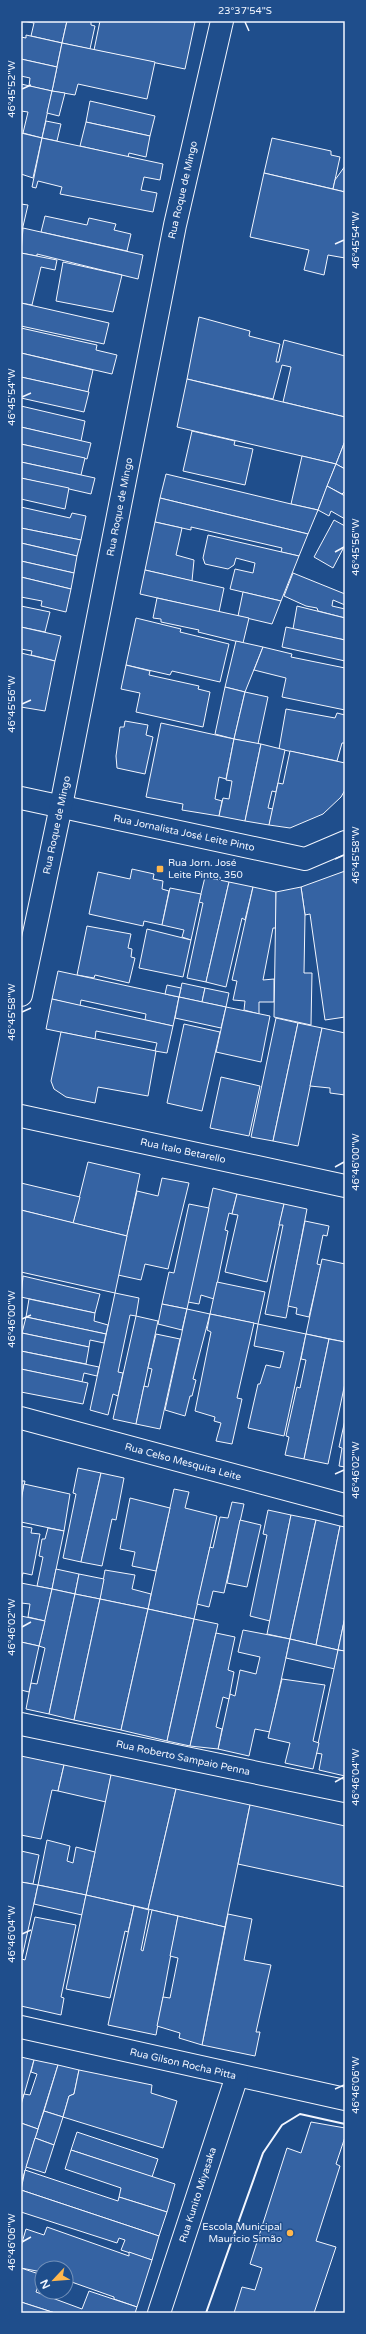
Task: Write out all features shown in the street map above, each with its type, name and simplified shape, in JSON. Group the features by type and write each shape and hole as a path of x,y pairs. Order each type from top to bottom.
{"street":[{"name":"Rua Roque de Mingo","path":"21,995 61,806 175,225 222,21"},
{"name":"Rua Jornalista José Leite Pinto","path":"21,798 305,859 345,842"},
{"name":"Rua Italo Betarello","path":"21,1116 345,1186"},
{"name":"Rua Celso Mesquita Leite","path":"21,1418 345,1505"},
{"name":"Rua Roberto Sampaio Penna","path":"21,1724 345,1791"},
{"name":"Rua Gilson Rocha Pitta","path":"21,2027 345,2099"},
{"name":"Rua Kunito Miyasaka","path":"159,2313 237,2076"}],"building":[{"path":"23,21 67,21 62,43 31,36 34,23"},
{"path":"67,21 91,21 91,25 95,26 90,49 62,43"},
{"path":"100,21 195,22 185,69 94,50"},
{"path":"26,35 62,43 57,67 21,59 21,37 26,38"},
{"path":"62,43 155,62 147,99 78,84 75,95 52,91"},
{"path":"21,59 57,67 52,91 29,86 30,78 21,76"},
{"path":"21,84 52,91 42,138 23,133 28,112 21,111"},
{"path":"52,91 65,93 59,116 47,113"},
{"path":"90,101 155,116 150,136 86,122"},
{"path":"46,121 61,124 57,141 42,138"},
{"path":"86,122 150,136 146,157 129,153 128,157 80,146"},
{"path":"21,133 42,138 33,178 21,174"},
{"path":"42,138 163,164 160,180 144,177 141,190 157,193 153,212 60,194 62,187 38,181 36,188 32,187"},
{"path":"272,138 331,151 331,155 340,157 333,189 264,173"},
{"path":"345,166 345,192 333,189 335,180"},
{"path":"264,173 345,192 345,258 328,255 324,275 304,270 309,250 250,237"},
{"path":"21,204 28,205 21,235"},
{"path":"45,216 87,225 89,218 116,224 114,230 131,234 127,251 41,232"},
{"path":"23,228 143,255 138,279 37,254 37,256 21,253"},
{"path":"21,253 57,260 55,270 41,267 32,305 21,303"},
{"path":"63,262 122,275 113,312 56,301"},
{"path":"21,303 109,323 104,344 21,326"},
{"path":"199,317 250,331 249,336 280,344 276,362 279,362 284,340 345,356 345,417 283,402 291,367 282,365 273,399 187,379"},
{"path":"21,328 97,345 96,350 117,355 112,374 21,353"},
{"path":"21,353 93,370 88,392 21,377"},
{"path":"21,377 89,392 84,412 21,398"},
{"path":"187,379 345,417 345,441 336,464 177,427"},
{"path":"21,406 85,421 81,441 21,427"},
{"path":"21,427 91,443 87,459 21,444"},
{"path":"192,431 235,441 234,445 253,449 245,485 183,471"},
{"path":"345,441 345,469 336,464"},
{"path":"21,444 85,458 81,475 21,462"},
{"path":"302,456 336,464 318,510 291,504"},
{"path":"21,462 95,478 91,494 21,478"},
{"path":"336,464 345,469 345,491 342,494 327,486"},
{"path":"166,474 318,510 308,534 160,498"},
{"path":"21,478 69,488 65,509 21,499"},
{"path":"327,486 345,496 345,519 331,511 329,516 318,510"},
{"path":"160,498 308,534 299,556 281,552 282,548 191,527 191,530 155,522"},
{"path":"21,507 70,518 72,513 86,516 81,540 21,528"},
{"path":"334,520 345,526 345,545 333,568 314,557"},
{"path":"155,522 182,528 176,555 194,560 192,581 145,570"},
{"path":"21,528 81,540 77,556 21,543"},
{"path":"208,535 299,556 281,601 230,589 235,569 253,573 255,563 236,558 234,565 228,569 205,564 203,558"},
{"path":"21,543 77,556 74,573 21,561"},
{"path":"21,561 74,573 71,589 21,577"},
{"path":"145,570 224,588 219,612 140,594"},
{"path":"293,573 345,594 345,605 333,600 332,606 345,609 345,618 318,611 317,608 306,606 284,596"},
{"path":"21,577 71,589 66,612 41,606 42,601 21,597"},
{"path":"243,592 281,601 272,624 238,616"},
{"path":"157,598 249,618 243,643 198,632 199,630 161,622 161,619 153,618"},
{"path":"21,606 50,612 45,632 21,627"},
{"path":"297,606 345,618 345,640 293,629"},
{"path":"136,618 181,629 180,632 229,644 220,682 172,671 170,675 126,665"},
{"path":"21,627 61,636 55,661 31,655 32,651 21,649"},
{"path":"286,627 345,640 345,661 282,647"},
{"path":"236,641 263,647 245,692 225,687"},
{"path":"263,647 292,654 291,657 345,668 345,710 282,697 286,678 254,670"},
{"path":"21,653 55,661 45,711 21,707"},
{"path":"126,665 150,671 149,675 199,686 198,689 210,692 203,727 136,712 140,693 121,689"},
{"path":"225,687 245,692 234,739 215,734"},
{"path":"245,692 268,697 258,744 234,739"},
{"path":"286,709 335,718 337,713 345,715 345,743 342,743 337,761 279,749"},
{"path":"125,721 148,725 146,735 153,737 145,774 117,768 116,756 120,727 124,727"},
{"path":"161,723 234,739 226,779 219,777 215,799 222,801 219,816 182,810 183,804 146,797"},
{"path":"234,739 261,744 245,821 219,816 223,798 229,799 232,781 226,780"},
{"path":"261,744 285,750 276,792 272,791 268,808 273,809 269,825 245,821"},
{"path":"290,751 345,763 345,790 341,797 323,814 290,828 269,825 278,783 283,784"},
{"path":"132,869 154,874 153,879 163,881 162,889 169,891 162,925 144,921 143,926 89,914 98,872 130,879"},
{"path":"345,871 345,1017 325,1020 310,914 305,915 301,887"},
{"path":"205,877 229,882 206,982 187,978 203,903 199,902"},
{"path":"229,882 253,887 245,920 242,918 226,987 206,982"},
{"path":"253,887 276,892 276,928 273,928 263,980 274,979 274,1002 259,1002 259,1014 244,1010 245,1001 233,1000 237,981 232,980"},
{"path":"301,887 305,915 304,973 312,973 311,1025 274,1017 276,892"},
{"path":"170,888 201,894 191,940 182,937 184,930 162,925"},
{"path":"87,926 131,934 128,948 132,949 131,957 135,958 129,983 95,975 94,978 77,975"},
{"path":"147,929 191,940 183,977 139,968"},
{"path":"58,971 179,997 173,1026 145,1020 146,1014 81,1000 80,1006 52,999"},
{"path":"182,983 205,988 202,1002 179,997"},
{"path":"167,985 181,988 179,997 165,994"},
{"path":"205,988 229,993 226,1007 202,1002"},
{"path":"179,997 226,1007 221,1028 175,1018"},
{"path":"52,999 173,1026 167,1053 155,1051 157,1043 96,1031 95,1039 46,1029"},
{"path":"226,1007 270,1016 261,1062 216,1052"},
{"path":"276,1018 298,1023 273,1141 251,1137"},
{"path":"298,1023 322,1028 298,1146 273,1141"},
{"path":"184,1024 220,1032 202,1111 167,1103"},
{"path":"322,1028 345,1033 345,1095 330,1093 330,1088 310,1086"},
{"path":"61,1032 156,1051 148,1096 98,1087 95,1103 66,1097 54,1089 51,1081"},
{"path":"221,1077 260,1086 249,1136 210,1128"},
{"path":"88,1162 140,1174 127,1236 73,1223"},
{"path":"162,1178 189,1183 168,1269 145,1264 141,1280 118,1275 137,1191 158,1196"},
{"path":"21,1183 80,1197 73,1223 21,1210"},
{"path":"213,1188 237,1194 232,1214 229,1213 225,1230 228,1231 214,1299 201,1295 199,1304 188,1302"},
{"path":"237,1194 284,1204 267,1282 225,1272 238,1215 232,1214"},
{"path":"189,1204 209,1208 187,1309 162,1304 169,1272 174,1273"},
{"path":"284,1204 307,1209 286,1318 265,1314 283,1225 279,1225"},
{"path":"21,1210 127,1236 115,1293 21,1272"},
{"path":"305,1221 329,1226 327,1236 323,1235 317,1264 321,1265 309,1317 296,1314 297,1308 288,1306"},
{"path":"322,1259 345,1264 345,1342 306,1334"},
{"path":"23,1276 100,1294 95,1313 21,1297"},
{"path":"217,1282 265,1292 258,1324 210,1314"},
{"path":"115,1293 139,1298 136,1316 130,1315 118,1372 123,1373 118,1396 113,1394 108,1415 90,1410"},
{"path":"29,1299 95,1313 94,1321 108,1325 106,1334 26,1317"},
{"path":"162,1304 187,1309 182,1330 158,1324"},
{"path":"187,1309 210,1314 193,1379 196,1380 185,1416 165,1410"},
{"path":"210,1314 254,1323 237,1398 242,1399 232,1444 216,1441 221,1423 214,1421 215,1417 195,1411 211,1332 207,1330"},
{"path":"136,1316 158,1321 136,1424 113,1419"},
{"path":"26,1317 106,1334 104,1343 90,1340 89,1347 22,1333"},
{"path":"258,1324 306,1334 284,1436 248,1428 258,1384 260,1384 266,1365 280,1368 284,1352 254,1346"},
{"path":"22,1333 89,1347 86,1364 21,1351"},
{"path":"156,1334 180,1339 160,1429 136,1424 144,1386 148,1387 152,1369 148,1368"},
{"path":"306,1334 329,1339 304,1459 285,1455 289,1437 286,1436 297,1387 300,1388 306,1360 301,1359"},
{"path":"329,1339 345,1342 345,1383 328,1464 304,1459"},
{"path":"21,1351 99,1367 97,1376 84,1373 82,1382 21,1369"},
{"path":"21,1369 88,1383 83,1404 21,1392"},
{"path":"345,1420 345,1467 339,1466 342,1448 339,1447"},
{"path":"78,1468 101,1473 81,1562 63,1558 76,1494 73,1493"},
{"path":"101,1473 124,1478 116,1520 112,1519 102,1566 81,1562"},
{"path":"21,1481 25,1481 21,1501"},
{"path":"24,1484 70,1494 64,1531 21,1522 21,1501"},
{"path":"174,1489 189,1492 185,1508 217,1516 194,1619 148,1609"},
{"path":"130,1498 170,1508 156,1571 132,1566 135,1552 120,1549"},
{"path":"232,1502 244,1504 224,1593 213,1591 209,1607 197,1604 210,1547 213,1548 220,1517 228,1518"},
{"path":"268,1510 291,1515 270,1621 250,1616 267,1535 263,1534"},
{"path":"291,1515 316,1520 290,1639 267,1634"},
{"path":"240,1520 261,1525 247,1587 227,1583"},
{"path":"316,1520 340,1526 316,1645 290,1639"},
{"path":"21,1526 32,1528 31,1533 40,1534 32,1575 23,1573 21,1581"},
{"path":"340,1526 345,1527 345,1617 338,1650 316,1645"},
{"path":"48,1528 64,1531 52,1589 37,1586 43,1557 39,1556 42,1539 45,1539"},
{"path":"56,1569 79,1574 75,1594 52,1589"},
{"path":"105,1570 135,1575 132,1589 151,1594 148,1609 100,1599"},
{"path":"79,1574 104,1579 100,1599 75,1594"},
{"path":"21,1583 52,1589 45,1621 28,1617 30,1604 21,1603"},
{"path":"52,1589 75,1594 49,1714 26,1709 31,1683 37,1684 45,1648 39,1646"},
{"path":"75,1594 100,1599 74,1720 49,1714"},
{"path":"100,1599 148,1609 121,1730 74,1720"},
{"path":"148,1609 194,1619 167,1741 121,1730"},
{"path":"21,1616 45,1621 39,1646 21,1642"},
{"path":"345,1617 345,1651 338,1650"},
{"path":"194,1619 218,1624 190,1746 167,1741"},
{"path":"243,1630 290,1639 270,1732 255,1729 249,1756 218,1749 230,1694 235,1696 240,1670 256,1674 260,1657 238,1652"},
{"path":"216,1633 235,1637 228,1670 234,1672 229,1699 223,1697 216,1727 222,1729 218,1749 190,1746"},
{"path":"290,1639 338,1650 335,1669 286,1658"},
{"path":"21,1642 39,1646 29,1692 21,1690"},
{"path":"338,1650 345,1651 345,1776 319,1770 322,1754 316,1753"},
{"path":"282,1679 325,1685 313,1741 319,1743 313,1769 285,1763 290,1743 268,1738"},
{"path":"21,1756 64,1765 58,1791 52,1790 41,1839 21,1835"},
{"path":"64,1765 111,1775 106,1802 58,1791"},
{"path":"111,1775 176,1789 148,1909 86,1895"},
{"path":"176,1789 250,1805 225,1927 148,1909"},
{"path":"250,1805 345,1826 345,1887 238,1864"},
{"path":"47,1840 70,1846 67,1861 73,1863 76,1847 95,1852 86,1895 38,1885"},
{"path":"21,1851 39,1855 33,1884 21,1882"},
{"path":"21,1882 38,1885 21,1962"},
{"path":"38,1885 86,1895 82,1915 34,1904"},
{"path":"86,1895 134,1906 128,1932 125,1931 110,1998 66,1989"},
{"path":"134,1906 149,1910 141,1950 143,1951 152,1910 178,1916 156,2035 108,2025"},
{"path":"228,1914 252,1919 244,1960 271,1965 256,2032 260,2032 255,2056 202,2045"},
{"path":"178,1916 225,1927 202,2045 179,2038 180,2033 157,2026 163,1997 170,1998 178,1958 170,1956"},
{"path":"35,1917 76,1925 61,1997 64,1998 61,2015 21,2006 21,1962 22,1959 25,1960"},
{"path":"21,2057 34,2060 21,2105"},
{"path":"34,2060 58,2065 38,2129 21,2123 21,2105 24,2094 30,2095 37,2074 31,2072"},
{"path":"58,2065 79,2070 74,2094 69,2096 63,2117 44,2111"},
{"path":"79,2070 152,2085 151,2093 177,2101 163,2148 63,2117 69,2096 74,2094"},
{"path":"44,2111 63,2117 54,2145 35,2138"},
{"path":"311,2122 345,2128 345,2137 336,2164 340,2166 316,2241 336,2247 314,2313 234,2313 242,2287 255,2290 262,2268 250,2264 287,2148 301,2153"},
{"path":"21,2123 38,2129 21,2184"},
{"path":"77,2132 158,2159 152,2177 71,2150"},
{"path":"35,2138 54,2145 45,2173 26,2167"},
{"path":"71,2150 175,2184 167,2212 119,2197 121,2188 65,2169"},
{"path":"25,2170 118,2201 119,2197 167,2212 159,2236 21,2190"},
{"path":"21,2190 159,2236 152,2260 121,2250 125,2240 119,2238 117,2243 21,2212"},
{"path":"47,2227 129,2256 129,2252 152,2260 137,2307 74,2283 74,2260 34,2260 34,2270 21,2268 21,2246 26,2229 44,2235"},
{"path":"21,2268 34,2272 34,2300 58,2300 82,2309 89,2291 137,2307 135,2313 55,2313 21,2302"},
{"path":"21,2302 55,2313 21,2313"}],"wall":[{"path":"206,2313 263,2153 282,2125 300,2114 345,2124"}],"place":[{"name":"Rua Jorn. José Leite Pinto, 350","path":"160,869"},
{"name":"Escola Municipal Mauricio Simão","path":"290,2233"}]}
